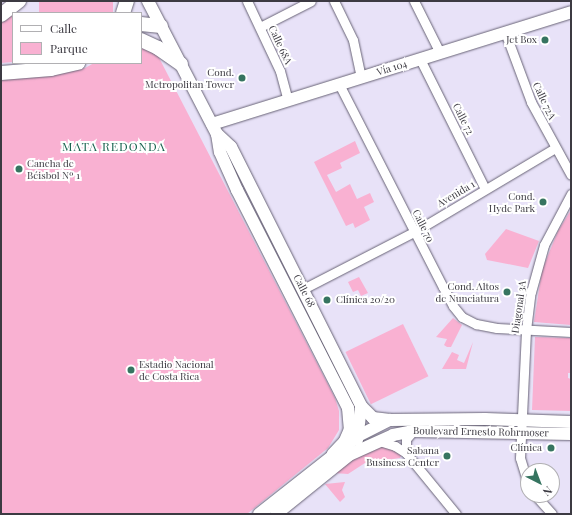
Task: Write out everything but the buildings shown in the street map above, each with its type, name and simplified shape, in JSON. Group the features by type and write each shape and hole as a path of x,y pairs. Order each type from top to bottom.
{"highway":[{"path":"1,15 20,1"},
{"path":"22,12 28,1"},
{"path":"123,12 126,1"},
{"path":"142,24 161,26"},
{"path":"142,40 154,45 181,64"},
{"path":"1,74 51,69 74,64"}],"main road":[{"name":"Calle 68","path":"148,1 215,129 231,147 361,406"},
{"name":"Vía 104","path":"215,129 288,100 571,12"},
{"name":"Calle 68","path":"215,129 220,152 237,190 348,408 350,429 345,441 333,454"},
{"path":"361,406 373,418 390,420"},
{"path":"276,514 349,455 358,436 361,406"},
{"name":"Boulevard Ernesto Rohrmoser","path":"333,454 358,436 390,420 522,420 571,422"},
{"name":"Boulevard Ernesto Rohrmoser","path":"349,455 377,441 413,431 571,434"},
{"path":"259,514 333,454"}],"street":[{"name":"Calle 68A","path":"247,1 280,71 288,100"},
{"path":"260,27 311,1"},
{"path":"334,1 353,40 361,77"},
{"path":"414,1 440,53"},
{"name":"Calle 72A","path":"505,32 521,79 555,148 571,175"},
{"name":"Calle 72","path":"420,59 485,189"},
{"name":"Calle 70","path":"339,84 453,306 462,317 476,324 526,330 571,332"},
{"name":"Avenida 1","path":"302,289 414,232 555,148"},
{"name":"Diagonal 3A","path":"522,432 526,330 531,292 544,245 571,194"},
{"path":"406,453 405,444 413,431"},
{"path":"522,432 520,458 522,463"},
{"path":"377,441 390,444 406,453 456,514"},
{"path":"542,503 552,514"}],"green space":[{"path":"39,1 113,1 113,12 39,12"},
{"path":"12,15 12,62 1,63 1,22"},
{"path":"142,48 155,50 335,398 339,411 339,430 328,448 247,514 1,514 1,79 85,68 92,64 142,64"},
{"path":"355,141 360,153 340,163 342,168 327,175 336,192 350,184 357,199 370,193 374,202 364,207 370,220 355,228 353,223 346,226 314,162"},
{"path":"571,210 571,325 534,322 542,270 558,231"},
{"path":"506,229 539,241 528,268 487,260 485,254"},
{"path":"359,277 368,293 361,296 358,290 353,292 348,282"},
{"path":"453,318 462,325 451,347 447,347 444,345 447,339 436,337"},
{"path":"403,324 428,376 371,404 345,352"},
{"path":"535,337 571,338 571,373 568,373 568,378 571,379 571,411 532,410"},
{"path":"473,342 466,369 442,369 452,352 459,355 457,360 464,363"},
{"path":"384,445 402,453 400,458 365,463 348,474 334,473 366,449"},
{"path":"345,482 342,490 345,497 340,502 325,484"}],"place":[{"name":"Jet Box","path":"545,40"},
{"name":"Cond. Metropolitan Tower","path":"242,78"},
{"name":"Cancha de Béisbol Nº 1","path":"19,169"},
{"name":"Cond. Hyde Park","path":"543,202"},
{"name":"Cond. Altos de Nunciatura","path":"507,292"},
{"name":"Clínica 20/20","path":"327,300"},
{"name":"Estadio Nacional de Costa Rica","path":"131,370"},
{"name":"Clínica","path":"551,448"},
{"name":"Sabana Business Center","path":"447,456"}],"district":[{"name":"MATA REDONDA","path":"114,147"}]}
